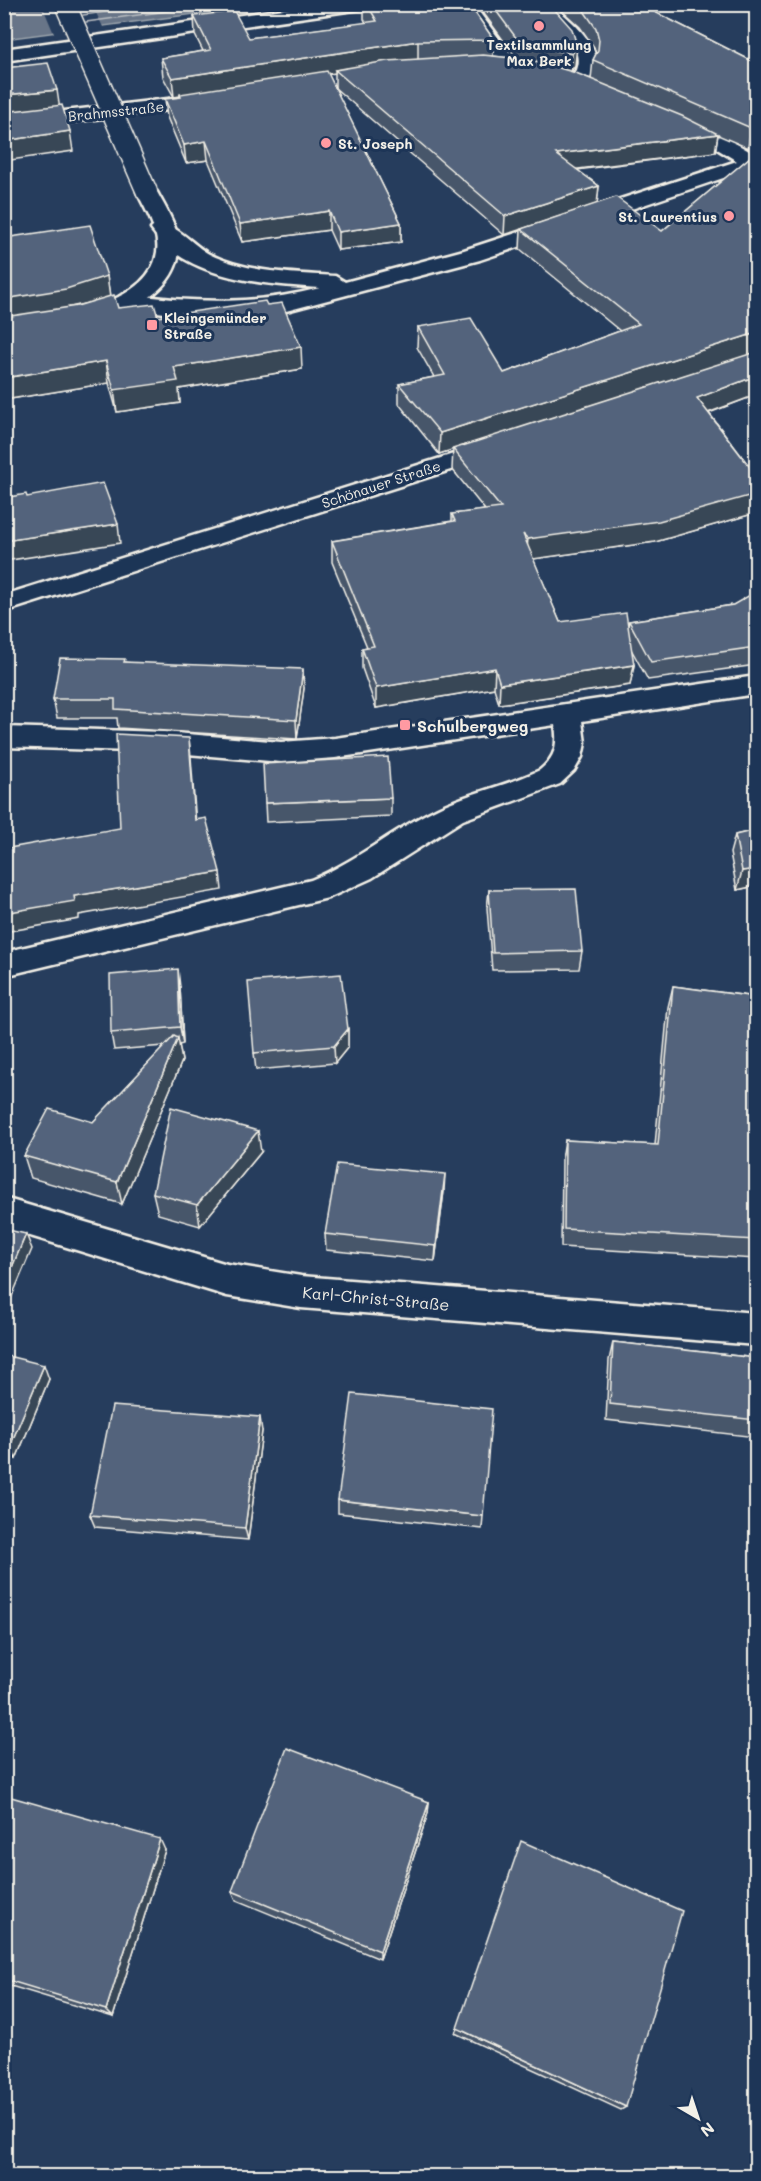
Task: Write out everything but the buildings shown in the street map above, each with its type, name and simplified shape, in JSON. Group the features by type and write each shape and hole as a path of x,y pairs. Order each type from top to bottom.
{"street":[{"path":"4,331 69,320 128,301 164,284 162,273 168,252 162,229 65,4"},
{"path":"4,55 361,4"},
{"path":"540,4 569,28 579,41 587,58 583,76 576,82"},
{"path":"466,6 512,68"},
{"path":"485,66 536,71"},
{"path":"557,76 598,90"},
{"name":"Brahmsstraße","path":"4,124 232,97"},
{"path":"663,117 716,140 755,161"},
{"path":"128,301 179,308 248,308 286,304 481,252 755,161"},
{"path":"162,229 194,255 225,268 257,275 355,285"},
{"path":"208,286 303,288 355,285"},
{"name":"Schönauer Straße","path":"4,604 518,441"},
{"path":"4,737 164,742 280,752 335,748 756,685"},
{"path":"4,964 317,890 338,882 373,864 407,838 437,820 480,802 531,786 553,775 566,761 570,748 571,733 567,713"},
{"name":"Karl-Christ-Straße","path":"4,1213 227,1280 262,1286 449,1305 756,1329"}],"water":[{"path":"4,5 263,5 5,39"}],"pier":[{"path":"42,5 92,5 104,29 55,36"}],"place":[{"name":"Textilsammlung Max Berk","path":"539,26"},
{"name":"St. Joseph","path":"326,143"},
{"name":"St. Laurentius","path":"729,216"},
{"name":"Kleingemünder Straße","path":"152,325"},
{"name":"Schulbergweg","path":"405,725"}]}
